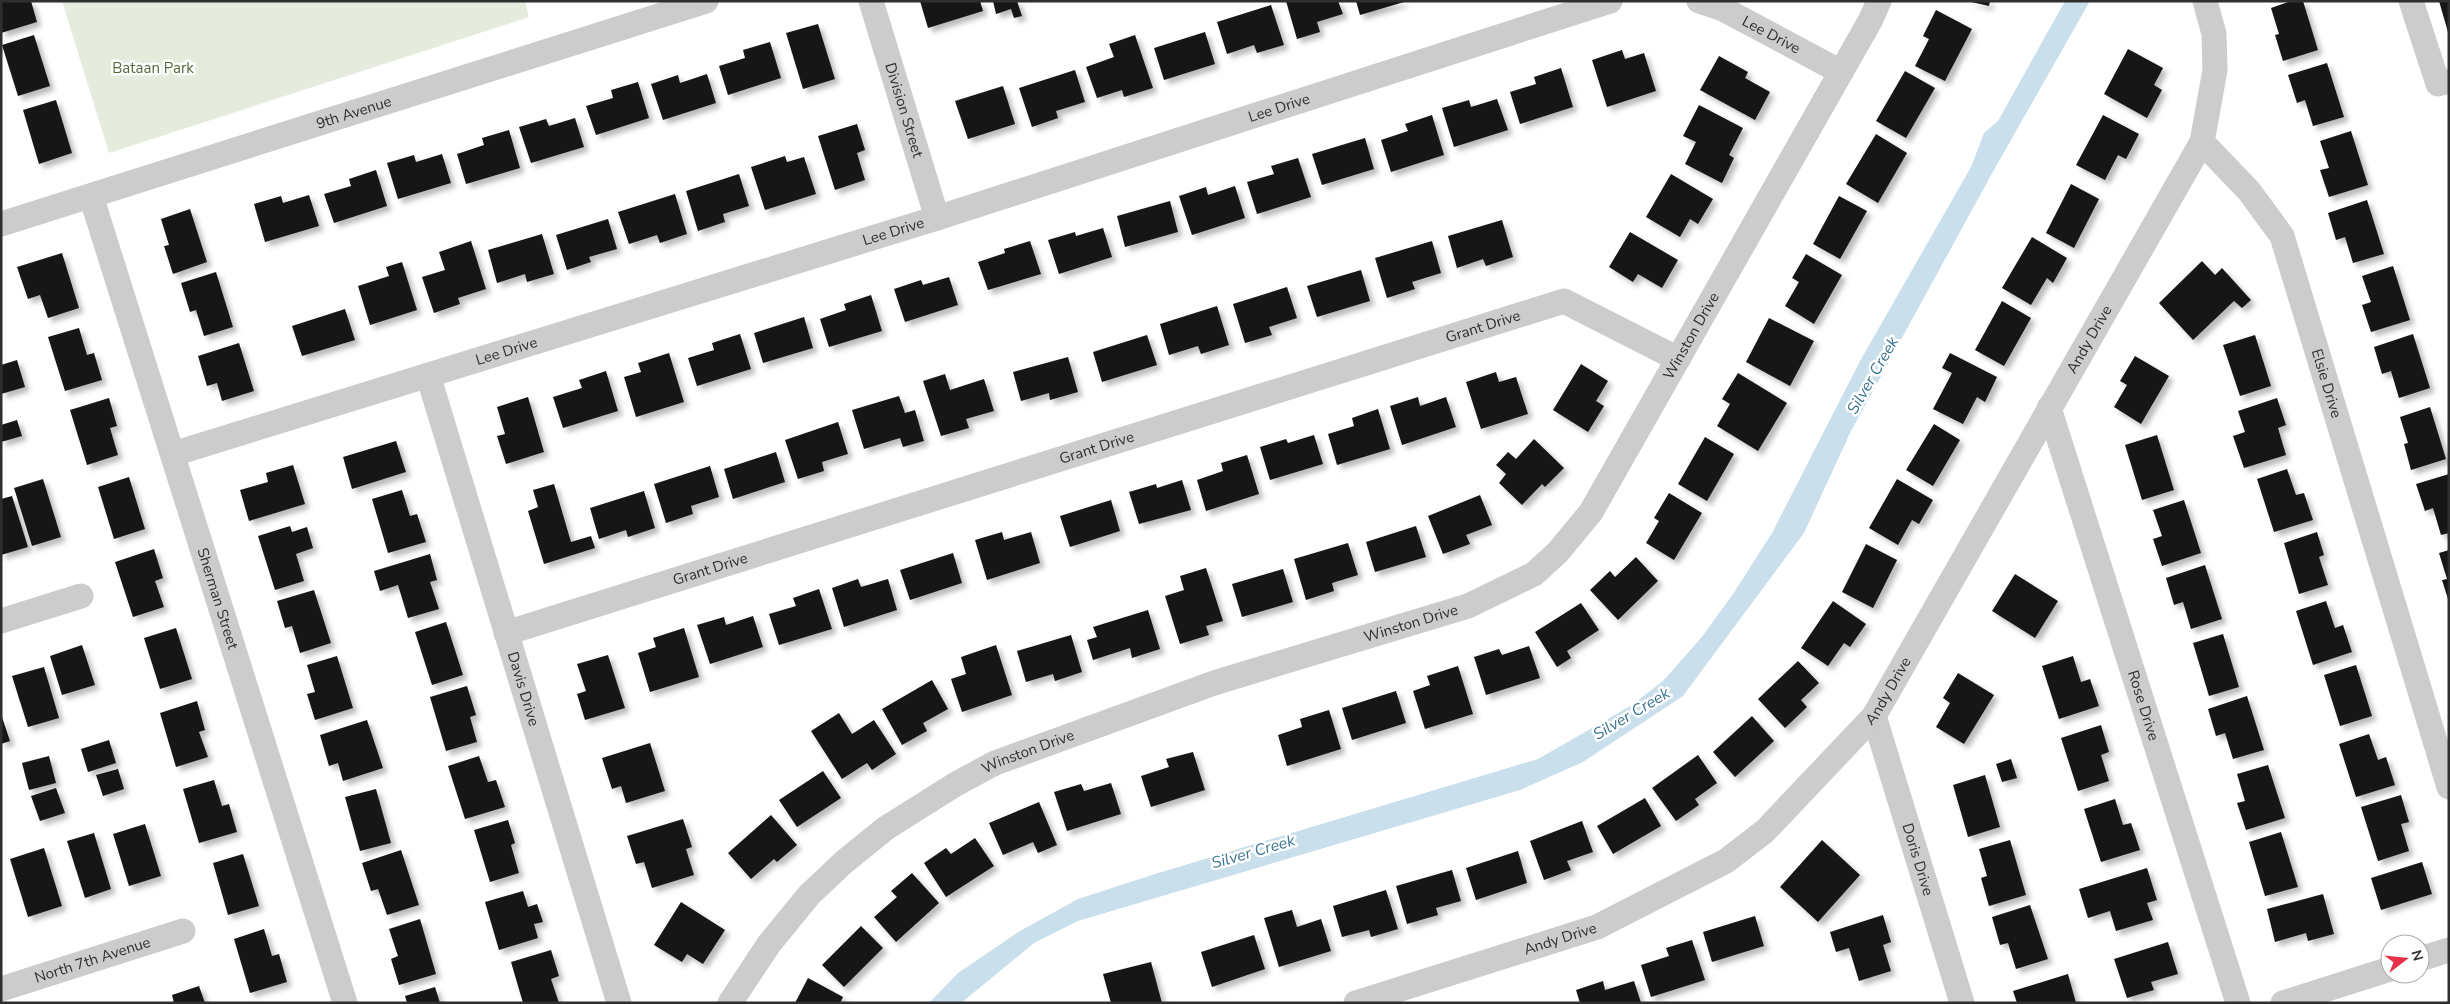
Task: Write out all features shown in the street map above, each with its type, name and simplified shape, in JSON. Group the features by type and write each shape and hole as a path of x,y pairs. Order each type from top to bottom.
{"street":[{"name":"9th Avenue","path":"1,224 706,1"},
{"name":"Division Street","path":"871,1 937,218"},
{"name":"Lee Drive","path":"173,454 937,218 1610,1"},
{"name":"Lee Drive","path":"1699,1 1723,9 1841,72"},
{"name":"Winston Drive","path":"730,1003 769,944 809,895 886,828 956,784 995,763 1214,683 1468,606 1534,574 1558,552 1591,512 1870,21 1878,1"},
{"path":"2202,142 2215,70 2214,34 2204,1"},
{"path":"2411,1 2438,84 2449,81"},
{"name":"Andy Drive","path":"1356,1003 1597,927 1719,866 1765,831 1874,716 2048,408 2202,142"},
{"name":"Elsie Drive","path":"2202,142 2248,191 2282,236 2449,786"},
{"name":"Sherman Street","path":"91,196 345,1003"},
{"name":"Grant Drive","path":"506,633 1564,302 1678,359"},
{"name":"Davis Drive","path":"428,375 619,1003"},
{"name":"Rose Drive","path":"2048,408 2238,1003"},
{"path":"1,621 80,596"},
{"name":"Doris Drive","path":"1874,716 1962,1003"},
{"name":"North 7th Avenue","path":"1,989 183,931"},
{"path":"2430,956 2449,950"},
{"path":"2283,1003 2380,972"}],"green space":[{"name":"Bataan Park","path":"62,1 525,1 529,17 109,153"}],"water":[{"name":"Silver Creek","path":"2065,1 2090,1 1995,168 1851,431 1804,533 1683,696 1583,762 1520,790 1078,921 1034,943 961,1003 929,1003 958,973 1020,931 1078,899 1538,759 1632,705 1663,681 1701,638 1733,594 1772,533 1860,361 1971,167 1984,133 1998,121"}],"building":[{"path":"1,1 31,1 37,22 1,33"},
{"path":"920,1 980,1 983,11 928,28"},
{"path":"993,1 1017,1 1022,16 1014,18 1011,9 996,14"},
{"path":"1286,1 1338,1 1343,14 1317,22 1320,32 1297,39"},
{"path":"1356,1 1404,1 1404,2 1360,15"},
{"path":"1967,1 1990,1 1989,6"},
{"path":"2291,1 2303,1 2318,50 2283,61 2275,35 2279,34 2271,8"},
{"path":"2439,1 2449,1 2449,32 2448,32"},
{"path":"1271,5 1284,45 1257,53 1254,45 1227,54 1217,22"},
{"path":"1936,10 1972,29 1945,81 1915,66 1929,39 1923,36"},
{"path":"818,24 835,79 803,89 786,33"},
{"path":"1205,32 1215,64 1164,80 1154,48"},
{"path":"34,35 50,86 18,96 2,45"},
{"path":"1135,35 1153,88 1124,97 1122,90 1097,98 1086,67 1114,57 1109,44"},
{"path":"770,42 781,78 728,95 719,66 745,58 743,50"},
{"path":"2128,49 2163,68 2154,85 2162,90 2147,118 2104,94"},
{"path":"1622,50 1625,59 1644,53 1656,91 1607,107 1592,60"},
{"path":"1719,56 1748,72 1745,78 1770,92 1755,120 1700,90"},
{"path":"2327,63 2344,117 2313,126 2305,100 2297,103 2288,75"},
{"path":"1561,68 1573,107 1520,124 1510,92 1536,84 1534,77"},
{"path":"1075,70 1085,102 1056,111 1058,118 1032,127 1019,88"},
{"path":"1905,71 1935,88 1906,138 1876,121"},
{"path":"707,74 716,103 663,120 651,84 678,75 680,83"},
{"path":"638,82 649,118 596,135 586,106 613,98 611,90"},
{"path":"1003,86 1015,124 968,139 955,101"},
{"path":"1497,99 1508,130 1454,147 1442,108 1469,100 1471,107"},
{"path":"56,100 72,153 39,164 23,110"},
{"path":"1699,105 1743,128 1729,155 1734,158 1722,183 1685,164 1696,142 1683,136"},
{"path":"1432,115 1444,155 1391,172 1381,140 1408,131 1405,124"},
{"path":"2103,115 2139,134 2126,159 2118,155 2105,180 2076,165"},
{"path":"575,118 584,147 531,163 519,127 546,119 549,126"},
{"path":"857,124 865,150 857,153 865,180 835,190 818,136"},
{"path":"509,130 520,168 466,184 457,154 484,145 482,138"},
{"path":"2351,131 2368,185 2329,197 2320,170 2329,168 2320,141"},
{"path":"1876,134 1907,153 1878,203 1846,184"},
{"path":"1365,138 1374,169 1322,185 1312,154"},
{"path":"442,154 451,183 398,199 387,163 414,155 416,162"},
{"path":"785,156 787,162 804,157 816,194 765,210 751,167"},
{"path":"1298,158 1311,197 1257,214 1247,182 1274,174 1271,166"},
{"path":"376,170 387,206 334,223 324,194 351,186 349,179"},
{"path":"739,174 749,206 723,214 725,222 698,231 686,191"},
{"path":"1671,174 1713,199 1698,224 1690,219 1680,237 1646,217"},
{"path":"2071,184 2099,199 2074,248 2046,233"},
{"path":"1235,186 1245,218 1192,235 1179,196 1206,187 1208,195"},
{"path":"675,194 687,234 660,243 657,235 629,244 618,212"},
{"path":"309,195 319,226 265,242 254,204 281,196 283,203"},
{"path":"1839,196 1867,211 1840,259 1813,244"},
{"path":"2367,200 2384,254 2353,263 2345,237 2336,240 2328,213"},
{"path":"1170,201 1178,232 1125,247 1117,216"},
{"path":"190,209 207,262 173,274 164,246 169,245 161,219"},
{"path":"608,219 617,249 589,257 591,262 567,270 556,235"},
{"path":"1502,220 1513,257 1486,266 1483,259 1457,268 1448,236"},
{"path":"1103,228 1112,257 1059,274 1048,240 1075,232 1076,236"},
{"path":"1630,232 1678,260 1662,288 1638,274 1633,282 1609,267"},
{"path":"542,234 554,274 527,282 525,274 497,283 488,250"},
{"path":"2032,237 2067,258 2053,283 2047,278 2031,305 2002,288"},
{"path":"471,241 486,289 458,298 460,304 434,313 422,277 445,270 439,252"},
{"path":"1030,241 1041,274 988,290 978,262 1005,253 1004,249"},
{"path":"1432,241 1441,273 1412,282 1415,289 1387,298 1375,258"},
{"path":"62,253 79,308 48,318 40,295 28,299 17,267"},
{"path":"1806,254 1842,275 1814,324 1785,306 1799,282 1792,278"},
{"path":"2202,261 2215,275 2222,268 2251,300 2242,308 2234,301 2193,340 2159,303"},
{"path":"402,262 417,310 370,325 358,286 389,276 386,267"},
{"path":"2393,266 2410,320 2371,332 2362,305 2371,302 2362,276"},
{"path":"1361,270 1370,301 1317,317 1307,286"},
{"path":"216,272 233,327 204,336 196,310 190,312 181,283"},
{"path":"949,277 958,305 905,322 894,289 921,280 923,285"},
{"path":"1287,287 1297,318 1269,327 1272,335 1245,343 1233,304"},
{"path":"871,295 882,331 829,347 820,319 846,310 844,304"},
{"path":"2002,301 2031,318 2004,366 1975,350"},
{"path":"1217,306 1229,345 1201,354 1198,346 1169,355 1160,324"},
{"path":"345,309 355,340 302,356 292,326"},
{"path":"804,317 813,348 763,363 754,333"},
{"path":"1769,318 1814,341 1790,386 1746,362"},
{"path":"79,328 87,355 94,353 102,380 65,391 48,337"},
{"path":"740,334 751,369 697,386 688,358 714,350 712,343"},
{"path":"2413,334 2430,388 2399,398 2391,371 2382,374 2374,347"},
{"path":"1147,335 1157,365 1102,382 1093,352"},
{"path":"2255,335 2271,386 2240,396 2223,345"},
{"path":"239,343 254,391 222,401 217,383 207,386 198,356"},
{"path":"669,353 684,402 636,417 624,377 641,372 638,363"},
{"path":"1950,353 1997,377 1985,402 1977,397 1963,424 1933,409 1952,373 1942,368"},
{"path":"2135,356 2169,376 2141,424 2114,407 2127,385 2120,381"},
{"path":"1068,357 1078,392 1050,400 1049,393 1021,401 1013,372"},
{"path":"17,360 25,387 1,394 1,365"},
{"path":"1581,364 1608,381 1596,401 1604,406 1588,432 1553,410"},
{"path":"606,371 618,411 563,428 553,397 582,388 579,380"},
{"path":"1496,372 1499,382 1516,377 1528,414 1481,429 1466,382"},
{"path":"1738,373 1787,403 1758,451 1717,426 1730,404 1722,399"},
{"path":"945,374 950,390 984,379 994,411 966,419 969,428 941,436 923,381"},
{"path":"899,396 905,413 915,410 924,441 903,447 900,438 864,449 852,410"},
{"path":"528,397 544,452 506,464 497,436 505,434 497,407"},
{"path":"1418,397 1420,406 1446,397 1456,427 1402,445 1390,406"},
{"path":"109,398 117,426 110,428 118,455 87,465 70,410"},
{"path":"2277,398 2286,425 2278,428 2286,455 2244,468 2233,436 2245,432 2238,411"},
{"path":"2430,407 2446,459 2411,470 2404,444 2408,443 2400,417"},
{"path":"1378,409 1390,449 1337,465 1328,434 1354,426 1352,418"},
{"path":"17,420 22,436 1,442 1,425"},
{"path":"838,422 848,454 822,462 824,471 798,479 785,440"},
{"path":"1934,424 1960,440 1933,486 1906,470"},
{"path":"1314,435 1323,464 1270,480 1260,447 1286,439 1288,443"},
{"path":"2157,435 2174,490 2142,500 2125,445"},
{"path":"1705,437 1734,454 1707,501 1678,484"},
{"path":"1534,439 1564,468 1545,487 1542,484 1522,505 1499,483 1506,474 1496,465 1508,452 1516,459"},
{"path":"396,441 406,472 352,489 343,457"},
{"path":"776,452 785,482 733,499 724,469"},
{"path":"1247,455 1259,494 1206,511 1197,480 1223,471 1221,463"},
{"path":"293,465 305,504 249,521 240,490 268,482 266,473"},
{"path":"710,466 719,497 691,506 693,514 666,523 654,484"},
{"path":"2287,469 2296,495 2304,493 2313,520 2274,532 2257,479"},
{"path":"2449,474 2449,533 2441,535 2433,508 2425,511 2416,484"},
{"path":"129,477 145,529 114,539 98,487"},
{"path":"43,479 61,537 32,546 14,488"},
{"path":"1897,479 1933,500 1919,524 1912,520 1898,545 1869,528"},
{"path":"1182,480 1191,510 1139,524 1129,492 1156,484 1157,488"},
{"path":"554,484 571,542 591,536 595,548 544,564 528,511 538,507 533,490"},
{"path":"402,490 410,516 417,514 426,542 388,553 372,499"},
{"path":"644,491 655,528 628,537 626,530 599,539 590,508"},
{"path":"1669,493 1702,513 1674,560 1646,543 1659,521 1654,518"},
{"path":"1480,495 1492,525 1466,535 1470,544 1443,554 1428,516"},
{"path":"12,496 28,547 1,555 1,499"},
{"path":"1111,500 1120,531 1070,547 1060,516"},
{"path":"2184,500 2201,553 2162,566 2153,539 2162,536 2153,510"},
{"path":"290,526 292,532 307,527 313,548 296,554 304,581 275,590 258,536"},
{"path":"1416,526 1426,557 1375,572 1366,542"},
{"path":"1002,532 1004,540 1031,532 1040,563 987,580 975,540"},
{"path":"2317,532 2324,555 2319,557 2328,585 2299,594 2284,543"},
{"path":"1348,543 1358,575 1332,583 1334,591 1306,600 1294,559"},
{"path":"1866,544 1897,560 1873,608 1842,592"},
{"path":"154,549 163,578 155,581 164,607 133,617 115,562"},
{"path":"2449,550 2448,599 2442,580 2447,579 2439,553"},
{"path":"953,553 962,583 910,600 900,570"},
{"path":"430,554 437,580 430,582 439,609 408,618 398,585 380,591 374,571"},
{"path":"1636,557 1658,581 1618,620 1590,590 1610,571 1615,577"},
{"path":"2205,565 2222,619 2191,629 2183,602 2174,605 2166,578"},
{"path":"1206,568 1223,621 1206,626 1209,635 1180,644 1165,596 1184,590 1180,576"},
{"path":"1283,569 1293,602 1242,617 1232,584"},
{"path":"2015,574 2058,601 2035,638 1992,611"},
{"path":"858,579 861,587 888,579 897,610 844,627 832,588"},
{"path":"819,589 832,629 779,645 769,614 796,606 793,598"},
{"path":"314,590 331,643 300,653 292,626 285,628 277,601"},
{"path":"1833,601 1866,624 1850,647 1844,643 1828,666 1801,648"},
{"path":"2326,601 2335,628 2343,625 2352,652 2313,665 2296,611"},
{"path":"1581,603 1599,630 1567,651 1571,658 1557,667 1535,632"},
{"path":"1148,610 1160,649 1132,658 1130,648 1093,660 1087,640 1097,637 1093,627"},
{"path":"753,616 763,647 710,664 697,625 724,617 726,625"},
{"path":"446,622 463,675 432,685 415,632"},
{"path":"176,628 192,679 160,689 144,638"},
{"path":"684,628 699,677 650,692 638,653 656,647 653,638"},
{"path":"2223,634 2239,687 2209,696 2193,643"},
{"path":"1071,635 1082,672 1055,681 1053,674 1026,682 1017,651"},
{"path":"82,645 95,685 62,695 50,656"},
{"path":"996,645 1012,695 962,712 951,679 966,674 961,657"},
{"path":"1529,646 1540,678 1486,695 1474,657 1499,649 1502,655"},
{"path":"608,655 625,708 585,720 577,694 586,691 577,664"},
{"path":"337,656 353,708 315,720 307,694 315,692 307,665"},
{"path":"2073,656 2081,682 2090,679 2099,706 2059,719 2042,666"},
{"path":"1798,661 1819,683 1801,700 1807,707 1785,728 1758,699"},
{"path":"2356,665 2372,716 2340,726 2324,675"},
{"path":"1458,666 1473,714 1425,729 1413,691 1430,685 1427,676"},
{"path":"44,667 59,718 28,727 12,676"},
{"path":"1958,673 1994,695 1964,744 1936,727 1950,703 1943,698"},
{"path":"932,680 948,709 923,723 927,731 902,745 882,709"},
{"path":"467,686 476,715 470,717 477,742 446,751 430,697"},
{"path":"1396,691 1406,723 1352,740 1342,708"},
{"path":"2247,696 2264,750 2233,759 2225,733 2216,736 2208,709"},
{"path":"197,701 205,730 199,732 208,757 176,767 160,713"},
{"path":"1329,710 1341,749 1287,766 1278,735 1302,727 1300,719"},
{"path":"839,713 852,734 874,720 896,754 872,770 867,763 842,779 811,731"},
{"path":"1,714 10,741 1,744"},
{"path":"1752,716 1774,741 1735,777 1713,752"},
{"path":"367,720 383,768 343,781 338,763 329,766 320,735"},
{"path":"2101,725 2109,752 2101,755 2109,781 2078,791 2061,738"},
{"path":"2369,734 2378,760 2386,757 2395,785 2356,797 2339,744"},
{"path":"109,740 116,763 88,772 81,749"},
{"path":"650,743 665,791 626,803 621,786 612,789 602,758"},
{"path":"1193,752 1205,790 1151,807 1141,776 1169,767 1166,759"},
{"path":"1698,755 1717,783 1695,799 1699,805 1676,821 1652,788"},
{"path":"49,756 56,783 29,790 22,763"},
{"path":"479,756 488,782 496,780 505,807 465,819 448,766"},
{"path":"2011,759 2017,778 2002,782 1996,764"},
{"path":"2268,765 2285,818 2246,830 2237,803 2245,801 2237,774"},
{"path":"118,769 124,789 103,796 96,775"},
{"path":"823,771 841,798 797,827 779,800"},
{"path":"1985,775 2000,827 1968,837 1953,785"},
{"path":"214,780 222,806 229,804 237,832 199,843 183,789"},
{"path":"1111,783 1121,814 1067,831 1054,792 1081,784 1084,791"},
{"path":"56,788 65,813 40,821 31,796"},
{"path":"376,789 391,843 360,851 345,797"},
{"path":"2401,795 2409,822 2401,824 2409,851 2378,861 2361,807"},
{"path":"1645,798 1661,826 1613,854 1597,826"},
{"path":"2115,799 2123,825 2131,823 2140,850 2101,862 2084,809"},
{"path":"1039,802 1057,845 1038,853 1033,842 1003,855 989,823"},
{"path":"771,815 797,845 777,862 774,859 751,879 728,853"},
{"path":"683,819 692,847 686,849 694,875 652,888 644,862 636,864 627,836"},
{"path":"508,820 515,843 511,845 519,873 490,882 474,830"},
{"path":"1582,821 1593,852 1567,861 1571,870 1544,880 1530,841"},
{"path":"145,824 161,876 129,886 113,834"},
{"path":"2281,832 2298,887 2265,896 2249,842"},
{"path":"94,833 111,889 85,898 67,841"},
{"path":"975,838 994,866 946,897 924,863 946,848 951,854"},
{"path":"1822,840 1860,875 1818,922 1780,887"},
{"path":"2010,840 2026,895 1989,906 1981,878 1987,876 1979,849"},
{"path":"44,848 62,906 28,917 10,859"},
{"path":"401,850 419,905 387,915 378,889 371,891 362,863"},
{"path":"1518,851 1527,883 1476,900 1466,868"},
{"path":"243,854 259,906 228,915 213,863"},
{"path":"2422,862 2432,894 2381,910 2371,878"},
{"path":"2147,868 2157,900 2147,903 2153,920 2116,931 2110,911 2088,918 2079,889"},
{"path":"1452,870 1461,901 1436,908 1438,915 1407,924 1396,886"},
{"path":"912,873 939,903 896,942 874,917 897,897 891,891"},
{"path":"1386,890 1398,929 1371,937 1369,930 1342,937 1333,906"},
{"path":"523,891 528,907 537,904 543,922 534,924 538,938 499,950 485,902"},
{"path":"2323,894 2334,934 2308,941 2306,933 2275,942 2267,909"},
{"path":"681,902 725,930 703,964 687,954 682,962 654,945"},
{"path":"2030,905 2048,959 2016,969 2008,943 2000,945 1992,917"},
{"path":"1292,910 1297,927 1321,919 1331,951 1279,967 1264,918"},
{"path":"1883,915 1891,942 1883,945 1891,971 1859,981 1849,948 1836,952 1830,932"},
{"path":"1755,916 1764,946 1712,962 1703,932"},
{"path":"420,919 436,974 399,985 391,959 398,956 389,929"},
{"path":"861,926 883,948 844,987 822,965"},
{"path":"264,929 272,956 279,954 287,982 250,993 234,939"},
{"path":"1254,935 1265,969 1212,987 1201,952"},
{"path":"1692,940 1705,980 1651,997 1641,965 1669,956 1666,948"},
{"path":"2168,942 2178,974 2151,982 2154,990 2127,998 2114,959"},
{"path":"551,950 559,976 551,979 559,1003 523,1003 511,962"},
{"path":"1151,962 1162,1003 1111,1003 1103,974"},
{"path":"2068,974 2076,1003 2017,1003 2013,991"},
{"path":"808,978 843,997 840,1003 795,1003"},
{"path":"1603,981 1605,990 1634,981 1641,1003 1580,1003 1576,990"},
{"path":"199,986 205,1003 174,1003 172,995"},
{"path":"435,987 440,1003 407,1003 405,996"}]}
